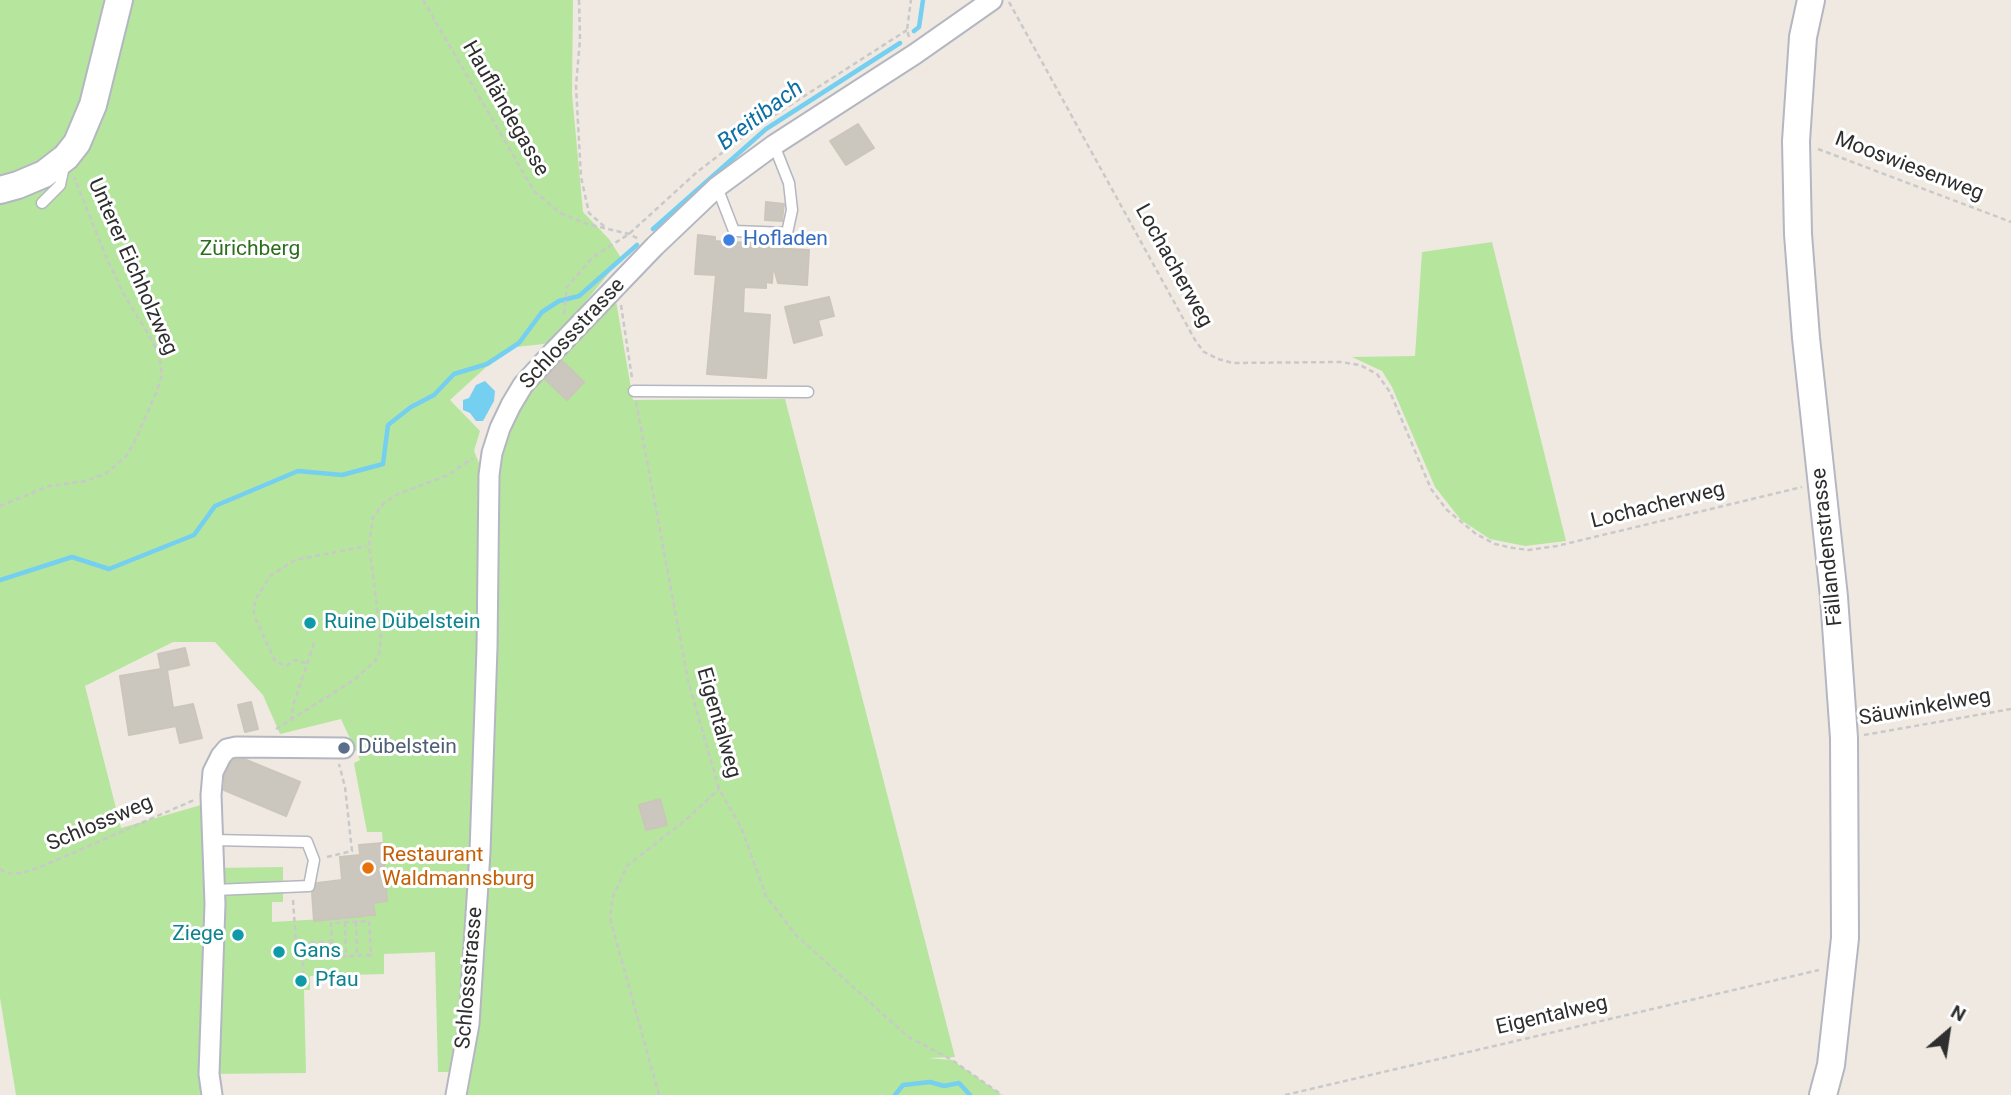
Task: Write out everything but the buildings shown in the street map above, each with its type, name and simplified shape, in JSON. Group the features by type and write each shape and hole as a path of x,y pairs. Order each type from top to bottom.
{"main road":[{"path":"0,190 32,180 56,166 66,157 83,132 93,105 119,0"},
{"name":"Fällandenstrasse","path":"1811,0 1803,37 1796,141 1798,234 1806,338 1834,597 1844,738 1845,938 1830,1065 1823,1095"}],"street":[{"name":"Schlossstrasse","path":"456,1095 469,1024 481,839 487,661 487,519 492,453 500,428 523,385 655,246 717,187 774,145 915,54 992,0"},
{"path":"212,1095 209,1062 215,890 211,795 214,772 227,749 236,747 339,748"}],"lane":[{"path":"717,187 734,231 787,233 792,210 789,183 774,145"},
{"path":"42,203 60,185 66,157"},
{"path":"634,391 808,391"},
{"path":"213,841 307,842 314,860 309,886 215,890"}],"path":[{"name":"Haufländegasse","path":"424,0 534,191 560,213 587,225 629,234 655,246"},
{"path":"579,0 580,39 576,86 581,177 589,212 607,229"},
{"path":"911,0 907,30 915,54"},
{"name":"Lochacherweg","path":"1008,0 1204,352 1233,362 1341,362 1360,365 1377,374 1390,392 1431,489 1447,510 1476,534 1495,544 1513,548 1529,550 1557,546 1822,483"},
{"path":"565,309 567,286 593,257 629,234 697,172 756,127 907,30"},
{"path":"756,127 760,130"},
{"name":"Mooswiesenweg","path":"1796,141 2011,222"},
{"name":"Unterer Eichholzweg","path":"0,506 49,486 86,481 105,474 115,466 126,456 135,441 162,375 159,355 126,299 107,259 66,157"},
{"name":"Eigentalweg","path":"617,285 688,680 719,789 741,827 766,896 795,934 907,1037 952,1060 1002,1095"},
{"path":"275,729 354,680 379,654 381,638 369,545 373,517 384,503 398,494 448,475 477,455 492,453"},
{"path":"305,664 295,660 286,666 275,661 255,618 253,608 257,597 270,576 295,560 369,545"},
{"path":"291,721 305,664 314,643"},
{"name":"Säuwinkelweg","path":"1844,738 2011,709"},
{"path":"314,860 352,851 339,748"},
{"path":"659,1095 610,918 613,896 627,866 688,818 719,789"},
{"name":"Schlossweg","path":"0,869 7,873 21,873 211,795"},
{"path":"293,887 296,943 332,941"},
{"path":"350,920 356,922 369,921 371,955 333,957 331,923 350,920"},
{"path":"345,922 346,957"},
{"path":"356,922 357,956"},
{"path":"302,943 304,985"},
{"path":"346,944 357,944"},
{"name":"Eigentalweg","path":"1285,1095 1826,969"}],"green space":[{"name":"Zürichberg","path":"0,0 573,0 572,94 583,212 609,239 621,258 552,343 507,348 450,400 480,431 474,451 481,468 475,840 452,1072 438,1072 435,952 384,954 384,974 310,976 310,990 304,990 306,1073 209,1074 212,1095 16,1095 0,998","holes":["173,642 215,642 263,695 280,734 341,719 360,760 354,763 367,832 382,832 387,901 373,903 374,916 272,922 272,902 283,902 283,867 215,868 208,803 121,828 85,686"]},
{"path":"1492,242 1566,541 1525,546 1490,539 1461,520 1435,487 1392,387 1382,371 1352,357 1415,356 1422,252"},
{"path":"615,295 633,400 785,399 955,1057 927,1058 952,1060 1002,1095 456,1095 499,455 510,420 530,384"}],"water":[{"path":"485,381 495,391 494,401 483,421 476,421 470,413 463,410 463,400 469,398 476,385"}],"waterway":[{"name":"Breitibach","path":"914,31 919,27 923,0"},
{"name":"Breitibach","path":"653,229 766,129 900,43"},
{"path":"0,580 72,557 109,569 194,535 215,506 298,471 342,475 383,464 388,425 411,407 434,395 454,374 487,364 519,343 542,312 559,301 579,296 637,245"},
{"path":"895,1095 903,1085 930,1082 944,1086 959,1083 970,1095"}],"place":[{"name":"Hofladen","path":"729,240"},
{"name":"Ruine Dübelstein","path":"310,623"},
{"name":"Dübelstein","path":"344,748"},
{"name":"Restaurant Waldmannsburg","path":"368,868"},
{"name":"Ziege","path":"238,935"},
{"name":"Gans","path":"279,952"},
{"name":"Pfau","path":"301,981"}]}
